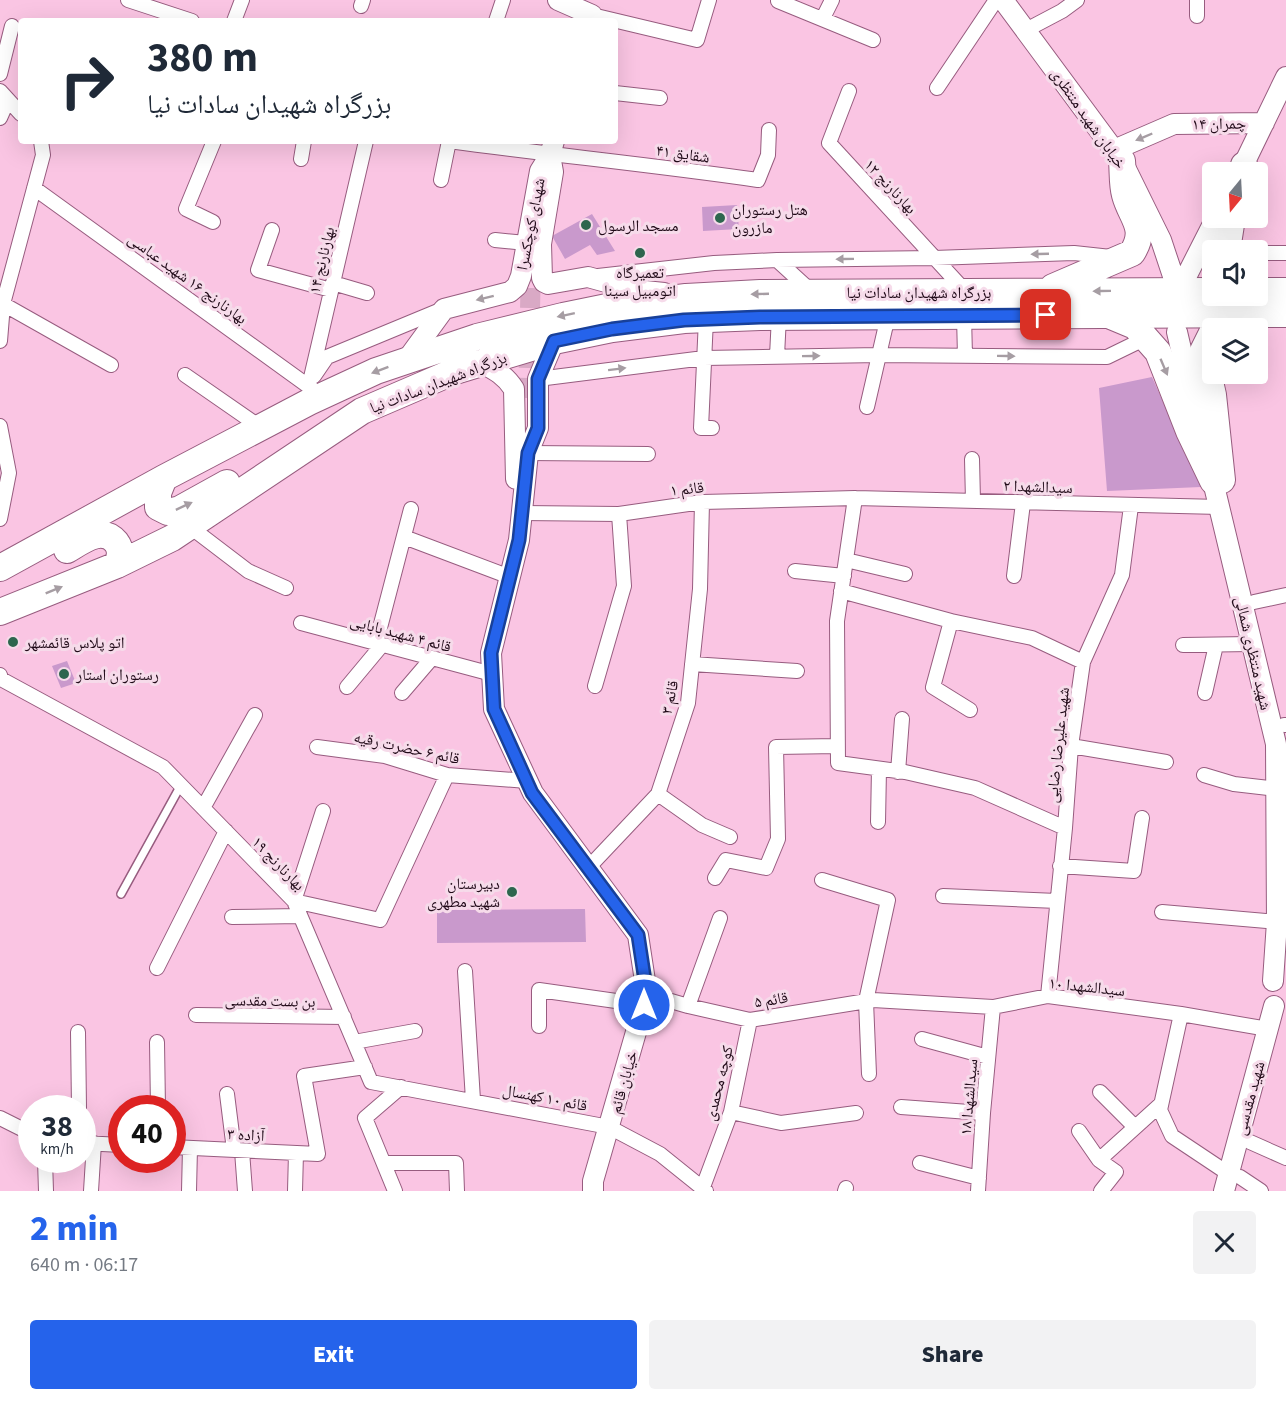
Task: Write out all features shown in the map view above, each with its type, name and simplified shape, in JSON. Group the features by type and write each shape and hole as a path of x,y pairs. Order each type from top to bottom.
{"highway":[{"path":"1047,291 1132,253 1138,244 1140,231 1125,195 1118,155"},
{"name":"بزرگراه شهیدان سادات نیا","path":"0,612 117,565 172,538 362,411 480,362 554,341 612,329 706,319 778,316 888,316 1047,291 1202,291"},
{"name":"بزرگراه شهیدان سادات نیا","path":"0,568 260,427 315,391 477,337 563,316 607,307 686,297 812,292 1108,315 1270,298"},
{"path":"1233,318 1270,298"},
{"path":"1108,315 1135,327 1158,352 1189,431 1217,480"},
{"path":"1210,384 1217,480"},
{"path":"164,478 158,493 158,507 168,513 180,509 264,462 330,434"},
{"path":"0,585 94,536 104,534 112,538 119,546 120,556 117,565"}],"main road":[{"path":"558,0 592,12"},
{"name":"خیابان شهید منتظری","path":"1003,0 1118,155 1180,279 1202,243"},
{"path":"1246,162 1285,81"},
{"name":"چمران ۱۴","path":"1118,155 1174,124 1264,123"},
{"name":"شهدای کوچکسرا","path":"444,309 510,292 517,286 533,244 553,172 552,148"},
{"path":"1161,240 1173,248 1182,249 1202,243"},
{"name":"شهدای کوچکسرا","path":"533,244 542,278 548,284 588,277 635,290 686,297"},
{"path":"406,361 444,309"},
{"name":"شهید منتظری شمالی","path":"1182,331 1217,480 1254,602 1285,727"},
{"name":"خیابان قائم","path":"554,341 538,379 538,428 528,453 519,540 491,653 494,709 532,793 638,935 646,999 593,1181 593,1191"},
{"path":"480,362 500,372 513,389 516,495 522,513"},
{"path":"528,398 528,453"},
{"name":"شهید منتظری شمالی","path":"1217,480 1220,507 1276,744 1277,922 1280,980 1270,984 1267,993 1268,998 1281,1007"},
{"name":"شهید مقدسی","path":"1232,1183 1281,1007"},
{"name":"شهید مقدسی","path":"1232,1183 1250,1142 1273,1031"}],"street":[{"path":"128,0 183,18"},
{"path":"235,18 242,0"},
{"path":"497,18 503,0"},
{"path":"618,19 697,40 709,0"},
{"path":"823,18 832,0"},
{"path":"937,88 996,0"},
{"path":"1026,30 1062,12 1077,0"},
{"path":"1197,0 1197,16"},
{"path":"778,1 873,40"},
{"path":"592,12 614,18"},
{"path":"0,74 12,26"},
{"name":"بهارنارنج ۱۲","path":"849,91 829,143 934,258 965,304"},
{"path":"618,93 660,98"},
{"path":"4,96 18,111"},
{"path":"0,118 4,96"},
{"name":"شقایق ۴۱","path":"552,148 758,180 768,155 769,130"},
{"path":"0,341 3,304 42,155 41,144"},
{"path":"213,144 186,209 213,222"},
{"path":"301,159 304,144"},
{"name":"بهارنارنج ۱۴","path":"315,391 332,286 365,144"},
{"path":"441,180 448,144"},
{"path":"493,144 552,148"},
{"name":"بهارنارنج ۱۶ شهید عباسی","path":"34,188 315,391"},
{"path":"272,230 258,270 367,293"},
{"path":"495,240 533,244"},
{"path":"588,277 714,263 777,260 1074,253 1119,258"},
{"path":"1268,253 1286,253"},
{"path":"777,260 812,292"},
{"path":"3,304 111,365"},
{"path":"965,304 965,356"},
{"path":"315,391 327,357 444,309"},
{"path":"777,356 778,316"},
{"path":"867,406 888,316"},
{"path":"706,319 701,428 712,428"},
{"path":"538,379 704,357 879,355 1107,357 1146,338"},
{"path":"185,375 260,427"},
{"path":"0,426 9,473 0,519"},
{"path":"528,453 648,454"},
{"path":"972,459 973,501"},
{"path":"855,498 837,621 838,763 898,772 975,788 1065,828"},
{"name":"قائم ۱","path":"522,513 619,514 702,502 855,498"},
{"name":"سیدالشهدا ۲","path":"855,498 1220,507"},
{"name":"قائم ۳","path":"589,867 658,794 688,703 700,589 702,502"},
{"path":"1014,576 1023,502"},
{"name":"شهید علیرضا رضایی","path":"1048,996 1071,746 1083,662 1122,575 1131,506"},
{"path":"347,687 379,644 411,509"},
{"path":"595,686 624,586 619,514"},
{"path":"189,526 248,571 286,588"},
{"path":"404,537 510,577"},
{"path":"846,560 905,574"},
{"path":"795,571 844,576"},
{"path":"841,591 951,621 1032,638 1083,662"},
{"path":"1254,602 1286,595"},
{"path":"951,621 933,687 970,710"},
{"name":"قائم ۴ شهید بابایی","path":"302,623 492,674"},
{"path":"1183,645 1251,644"},
{"path":"1205,693 1216,645"},
{"path":"402,693 432,658"},
{"path":"692,664 797,671"},
{"name":"بهارنارنج ۱۹","path":"0,678 163,767 294,901 371,1082 473,1100"},
{"path":"203,808 255,715"},
{"path":"898,772 902,719"},
{"path":"715,878 726,860 766,868 778,839 776,747 837,746"},
{"path":"1071,746 1166,762"},
{"name":"قائم ۶ حضرت رقیه","path":"317,747 385,756 447,775 527,781"},
{"path":"878,822 879,769"},
{"path":"323,811 294,901 380,921 447,775"},
{"path":"1204,775 1234,784 1277,789"},
{"path":"658,794 702,825 730,837"},
{"path":"1060,866 1134,871 1142,818"},
{"path":"157,968 226,831"},
{"path":"822,880 888,900 866,1001 869,1074"},
{"path":"943,896 1057,901"},
{"path":"1162,912 1277,922"},
{"path":"232,917 300,916"},
{"path":"688,1006 720,918"},
{"path":"465,971 473,1100"},
{"name":"قائم ۵","path":"539,1026 539,990 646,999 750,1020 866,1001"},
{"name":"سیدالشهدا ۱۰","path":"866,1001 993,1006 1048,996 1181,1014 1273,1031"},
{"name":"سیدالشهدا ۱۸","path":"979,1184 993,1006"},
{"path":"1181,1014 1160,1110 1172,1136 1232,1183 1261,1191"},
{"name":"بن بست مقدسی","path":"196,1015 344,1017"},
{"name":"کوچه محمدی","path":"704,1189 731,1112 750,1020"},
{"path":"354,1042 415,1031"},
{"path":"78,1032 79,1095"},
{"path":"922,1039 988,1057"},
{"path":"157,1042 158,1095"},
{"name":"آزاده ۳","path":"186,1148 318,1154 304,1076 365,1067"},
{"path":"395,1191 364,1118 401,1088"},
{"path":"1100,1092 1135,1127"},
{"path":"227,1094 245,1191"},
{"name":"قائم ۱۰ کهنسال","path":"473,1100 609,1127 660,1154 704,1189"},
{"path":"1099,1160 1161,1104"},
{"path":"901,1107 983,1113"},
{"path":"731,1112 781,1123 856,1113"},
{"path":"0,1118 18,1127"},
{"path":"1079,1131 1099,1160 1116,1172 1101,1191"},
{"path":"1250,1142 1286,1158"},
{"path":"189,1191 190,1148"},
{"path":"296,1153 296,1191"},
{"path":"384,1163 456,1162 457,1191"},
{"path":"920,1163 979,1184"},
{"path":"45,1173 46,1191"},
{"path":"90,1173 91,1191"}],"lane":[{"path":"121,894 181,785"}],"building":[{"name":"هتل رستوران مازرون","path":"737,205 739,229 703,231 702,207"},
{"name":"مسجد الرسول","path":"592,214 615,251 597,255 590,245 565,259 552,236"},
{"path":"1152,377 1201,487 1107,491 1099,388"},
{"name":"رستوران استار","path":"67,661 76,683 61,688 52,666"},
{"path":"585,909 586,942 437,943 437,910"}],"tunnel":[{"path":"528,398 531,266"}],"place":[{"name":"هتل رستوران مازرون","path":"720,218"},
{"name":"مسجد الرسول","path":"586,225"},
{"name":"تعمیرگاه اتومبیل سینا","path":"640,253"},
{"name":"اتو پلاس قائمشهر","path":"13,642"},
{"name":"رستوران استار","path":"64,674"},
{"name":"دبیرستان شهید مطهری","path":"512,892"}],"route":[{"path":"644,1005 647,994 638,935 532,793 494,709 491,653 519,540 528,453 538,428 538,379 554,341 612,329 684,320 760,317 1046,315"}]}
